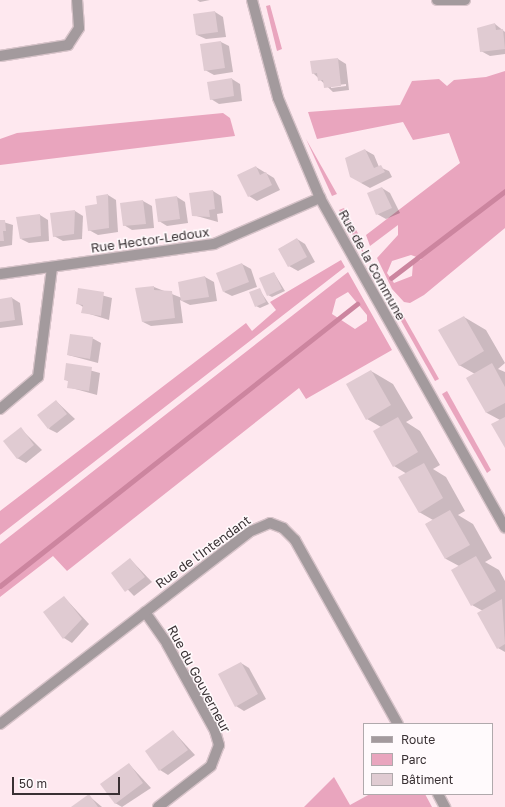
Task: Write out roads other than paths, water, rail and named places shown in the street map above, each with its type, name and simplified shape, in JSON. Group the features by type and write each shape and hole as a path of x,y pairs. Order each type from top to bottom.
{"street":[{"path":"0,56 64,47 75,36 80,23 77,0"},
{"name":"Rue de la Commune","path":"252,0 278,98 320,198 505,528"},
{"path":"437,0 465,0"},
{"name":"Rue Hector-Ledoux","path":"0,274 214,244 320,198"},
{"path":"0,409 38,377 52,267"},
{"name":"Rue de l'Intendant","path":"0,724 256,526 270,524 283,528 295,540 397,723"},
{"name":"Rue du Gouverneur","path":"145,612 167,644 215,731 219,745 211,766 158,807"},
{"path":"439,795 445,807"}],"waterway":[{"path":"391,278 505,191"},
{"path":"0,586 357,304"}]}
